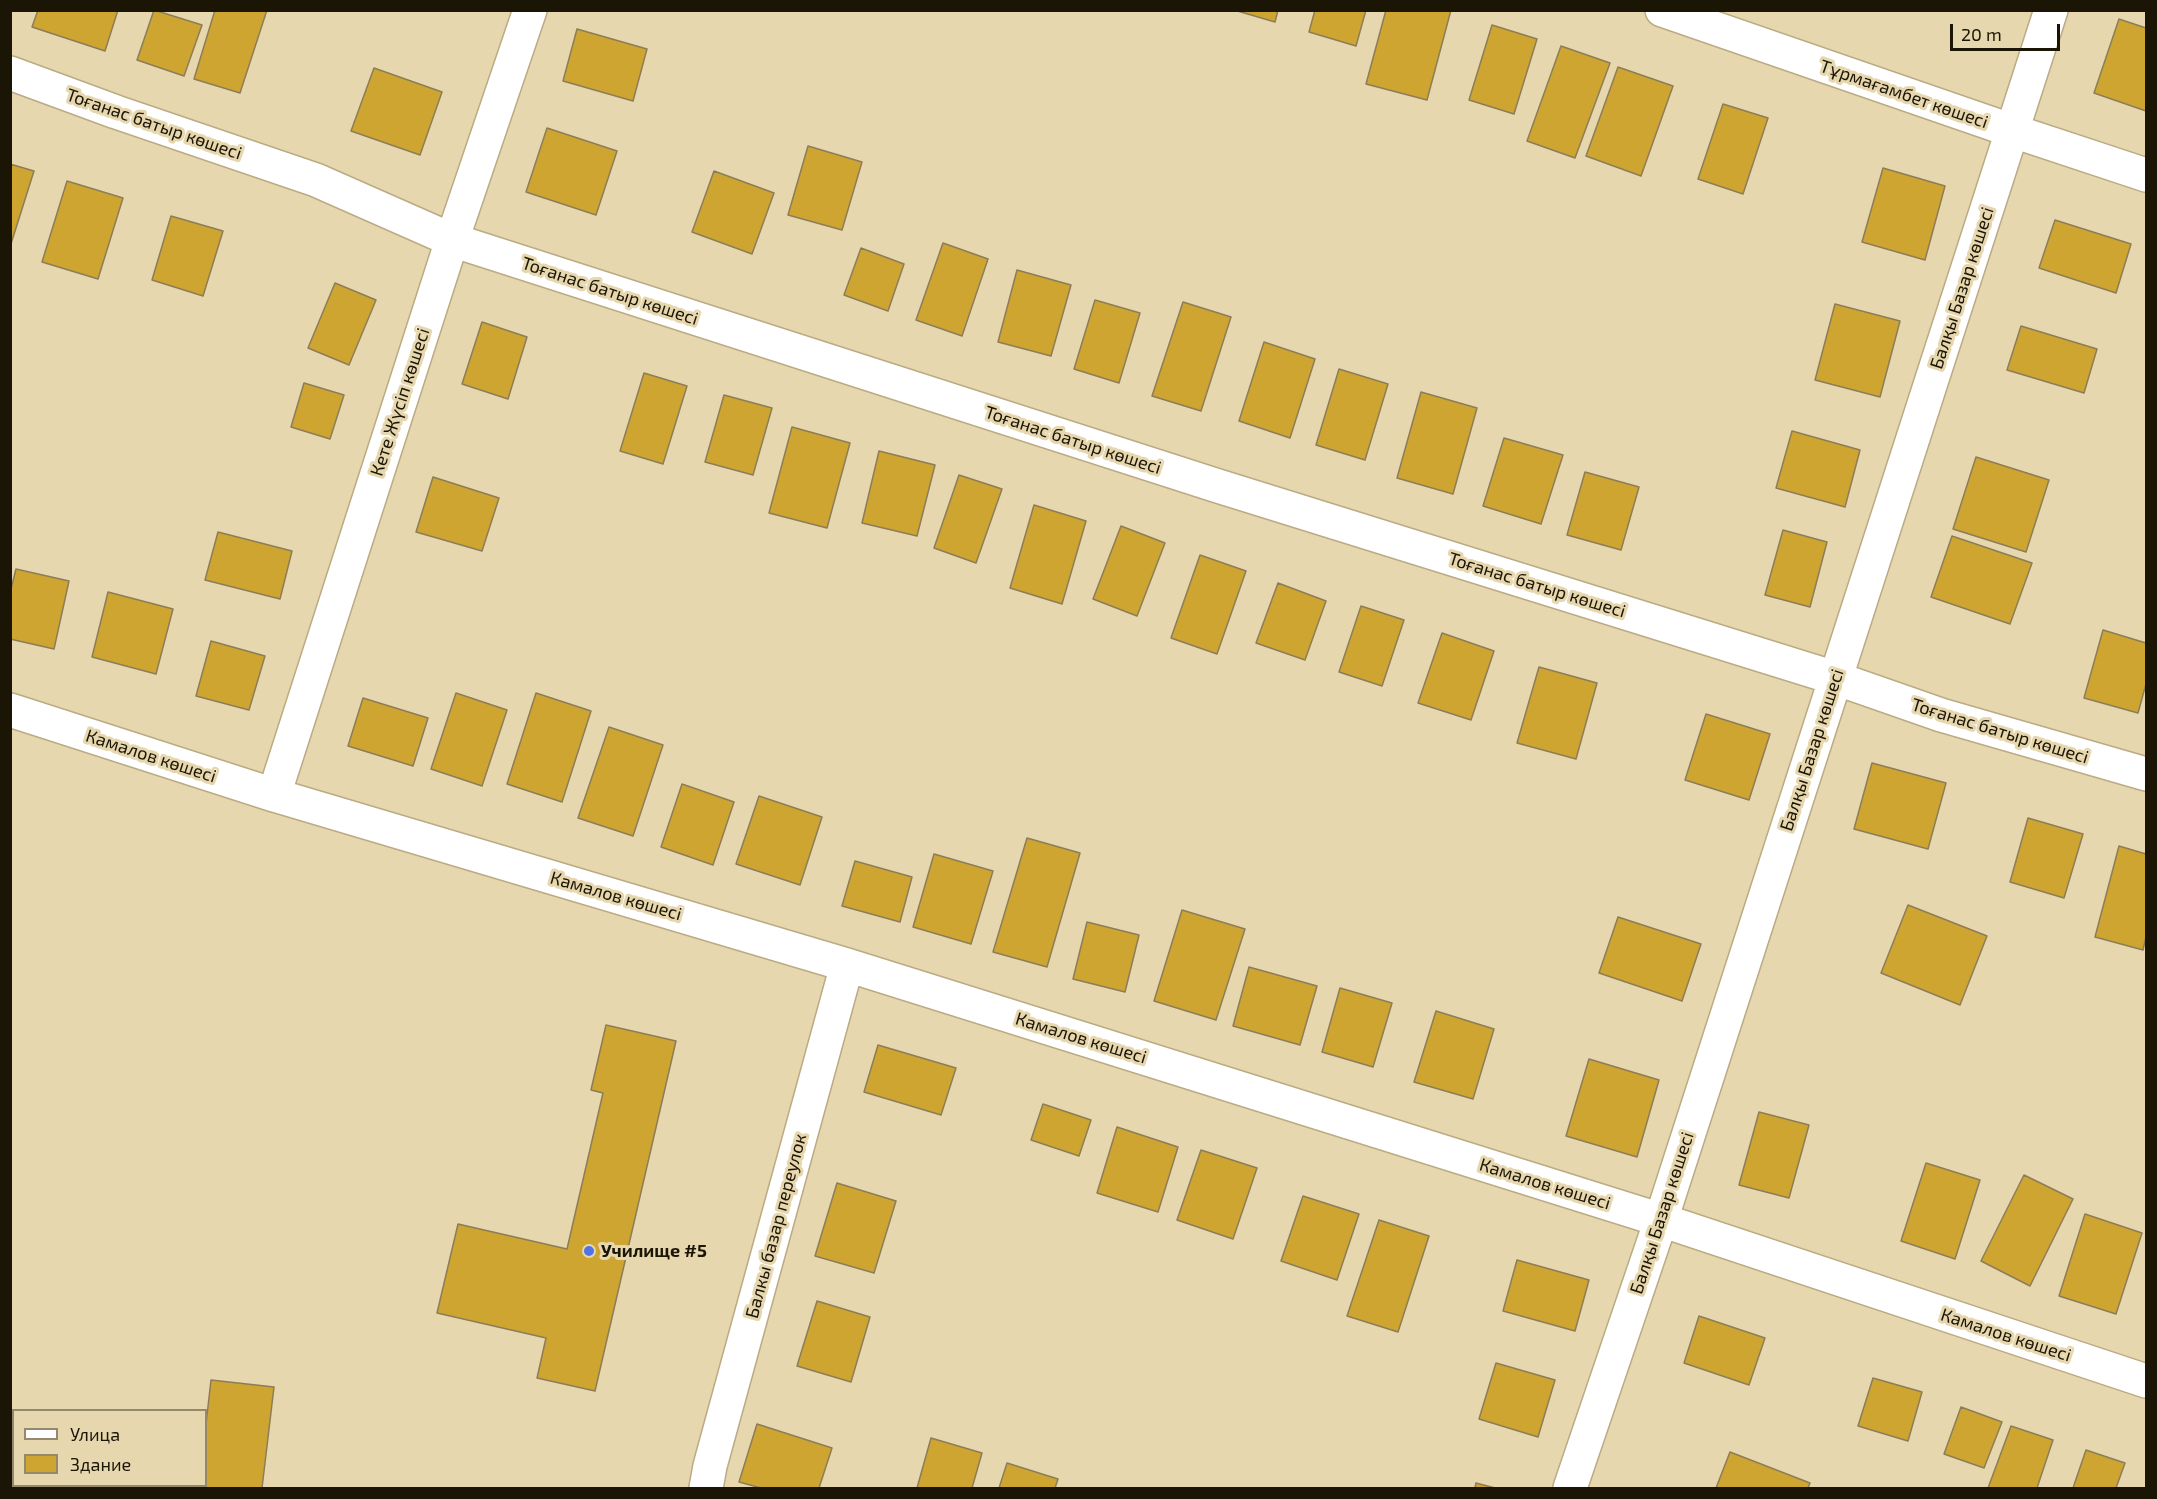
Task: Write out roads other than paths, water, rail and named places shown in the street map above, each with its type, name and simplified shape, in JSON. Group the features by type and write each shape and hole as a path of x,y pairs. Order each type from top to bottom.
{"street":[{"name":"Кете Жүсіп көшесі","path":"274,795 452,240 530,10"},
{"name":"Тұрмағамбет көшесі","path":"1662,10 2146,175"},
{"name":"Балқы Базар көшесі","path":"1570,1488 1661,1220 2051,10"},
{"name":"Тоғанас батыр көшесі","path":"10,73 316,180 452,240 1218,486 1835,678 1941,715 2146,774"},
{"name":"Камалов көшесі","path":"10,710 274,795 848,965 1661,1220 2146,1381"},
{"name":"Балкы базар переулок","path":"706,1488 710,1466 848,965"}],"place":[{"name":"Училище #5","path":"589,1251"}]}
